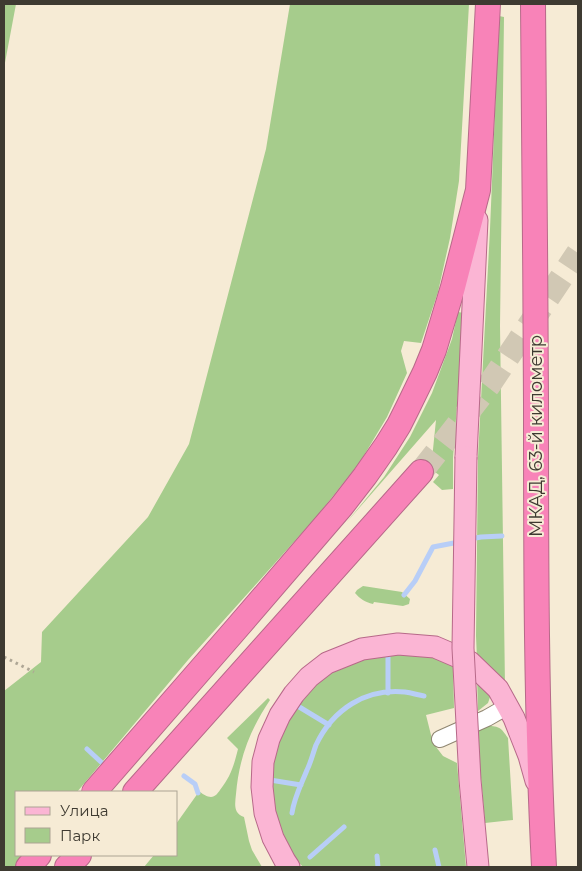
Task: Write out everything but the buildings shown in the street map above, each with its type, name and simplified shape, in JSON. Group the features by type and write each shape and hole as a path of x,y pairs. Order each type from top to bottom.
{"highway":[{"path":"95,791 341,507 399,425 434,350 478,190 488,4"},
{"name":"МКАД, 63-й километр","path":"533,4 536,594 540,807 544,867"},
{"path":"136,791 421,472"},
{"path":"28,867 38,856"},
{"path":"67,867 78,856"}],"main road":[{"path":"478,190 466,457 463,648 470,780 478,867"},
{"path":"289,867 273,838 265,813 262,787 263,762 269,738 280,715 294,694 309,677 327,663 362,648 398,644 435,647 470,662 498,689 514,718 528,756 540,807"}],"lane":[{"path":"440,739 487,718 508,706"}],"path":[{"path":"4,657 34,672"}],"green space":[{"path":"4,4 16,4 4,68"},
{"path":"290,4 469,4 459,181 450,238 438,292 421,343 404,341 401,351 407,373 387,417 360,462 318,515 188,660 78,791 15,791 15,856 23,856 14,867 4,867 4,691 41,662 42,632 148,517 189,444 266,149"},
{"path":"499,16 504,17 500,326 505,686 477,660 476,636 478,457"},
{"path":"458,312 464,313 453,458 453,489 442,490 433,482 439,475 431,469 436,420 346,523 384,477 410,437 432,393 452,339"},
{"path":"363,586 402,592 410,599 409,604 403,606 374,602 373,604 361,599 355,593"},
{"path":"386,650 437,656 453,666 454,708 426,715 433,743 443,756 457,763 466,867 303,867 293,856 279,830 271,803 273,753 291,709 322,672"},
{"path":"477,677 491,694 488,703 478,711"},
{"path":"268,698 270,700 251,733 243,756 235,801 236,811 244,817 252,850 262,867 144,867 153,856 178,856 178,821 198,793 200,792 211,797 215,796 224,785 238,749 227,738"},
{"path":"487,726 500,728 508,738 513,820 485,823 477,732"}],"waterway":[{"path":"470,539 502,536"},
{"path":"404,595 415,581 433,547 459,542"},
{"path":"388,654 388,693"},
{"path":"292,813 296,797 316,745 323,732 341,711 364,698 377,694 405,692 424,696"},
{"path":"296,705 329,725"},
{"path":"87,749 101,762"},
{"path":"184,776 195,784 198,793"},
{"path":"270,780 301,785"},
{"path":"310,857 344,827"},
{"path":"435,850 439,867"},
{"path":"377,856 378,867"}],"tunnel":[{"path":"421,472 489,385 578,253"}]}
